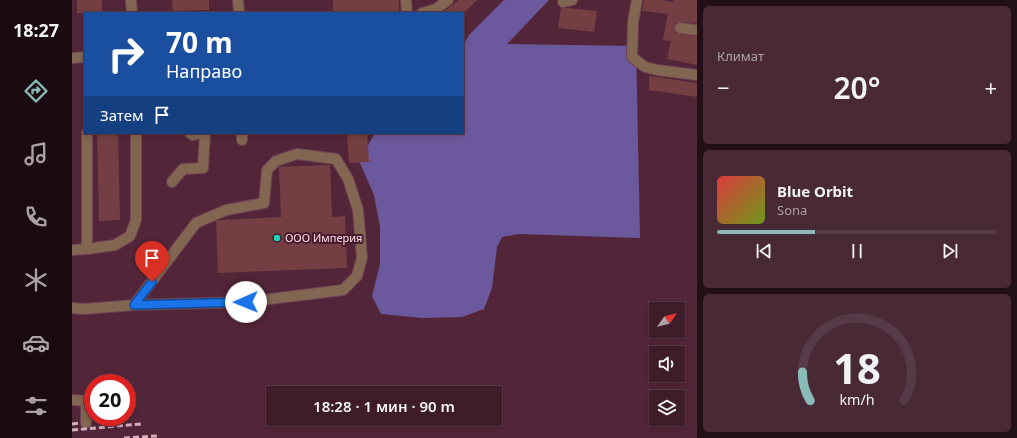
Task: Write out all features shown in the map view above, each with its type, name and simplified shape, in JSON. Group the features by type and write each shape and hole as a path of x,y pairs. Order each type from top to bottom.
{"street":[{"path":"131,0 132,12"},
{"path":"238,0 239,12"},
{"path":"406,0 407,12"},
{"path":"426,12 436,9 448,0"},
{"path":"637,0 633,22 632,57 645,67 697,76"},
{"path":"680,28 697,30"},
{"path":"72,58 84,57"},
{"path":"86,134 87,249"},
{"path":"72,250 115,245 130,236 136,220 136,134"},
{"path":"172,182 183,169 203,168 205,134"},
{"path":"72,308 84,309 134,305 246,302 343,290 357,276 362,258 358,210 348,179 336,159 297,154 276,161 267,170 264,203 226,210 196,223 134,305"},
{"path":"72,400 84,401"}],"shaded area":[{"path":"549,0 507,44 636,46 640,238 518,234 502,237 497,247 492,288 484,309 462,317 422,318 381,314 372,296 380,264 380,227 374,195 359,161 374,134 464,134 464,44 469,35 503,1"}],"building":[{"path":"77,0 102,0 102,12 77,13"},
{"path":"172,0 209,0 209,10 173,11"},
{"path":"333,0 399,0 399,12 333,12"},
{"path":"459,0 477,0 464,13 443,12"},
{"path":"644,0 673,2 674,0 697,0 697,23 678,22 675,24 674,28 676,33 697,36 697,65 667,59 671,41 663,40 668,14 642,11"},
{"path":"561,8 597,11 594,32 558,28"},
{"path":"649,76 697,83 697,97 649,90"},
{"path":"97,134 118,134 120,220 99,221"},
{"path":"347,134 367,134 369,162 349,163"},
{"path":"330,165 332,217 345,216 347,268 218,273 216,221 281,217 279,167"}],"railway":[{"path":"72,424 80,423"},
{"path":"72,430 141,424"},
{"path":"124,438 157,436"}],"place":[{"name":"ООО Империя","path":"277,238"}],"route":[{"path":"152,282 134,305 246,302"}]}
